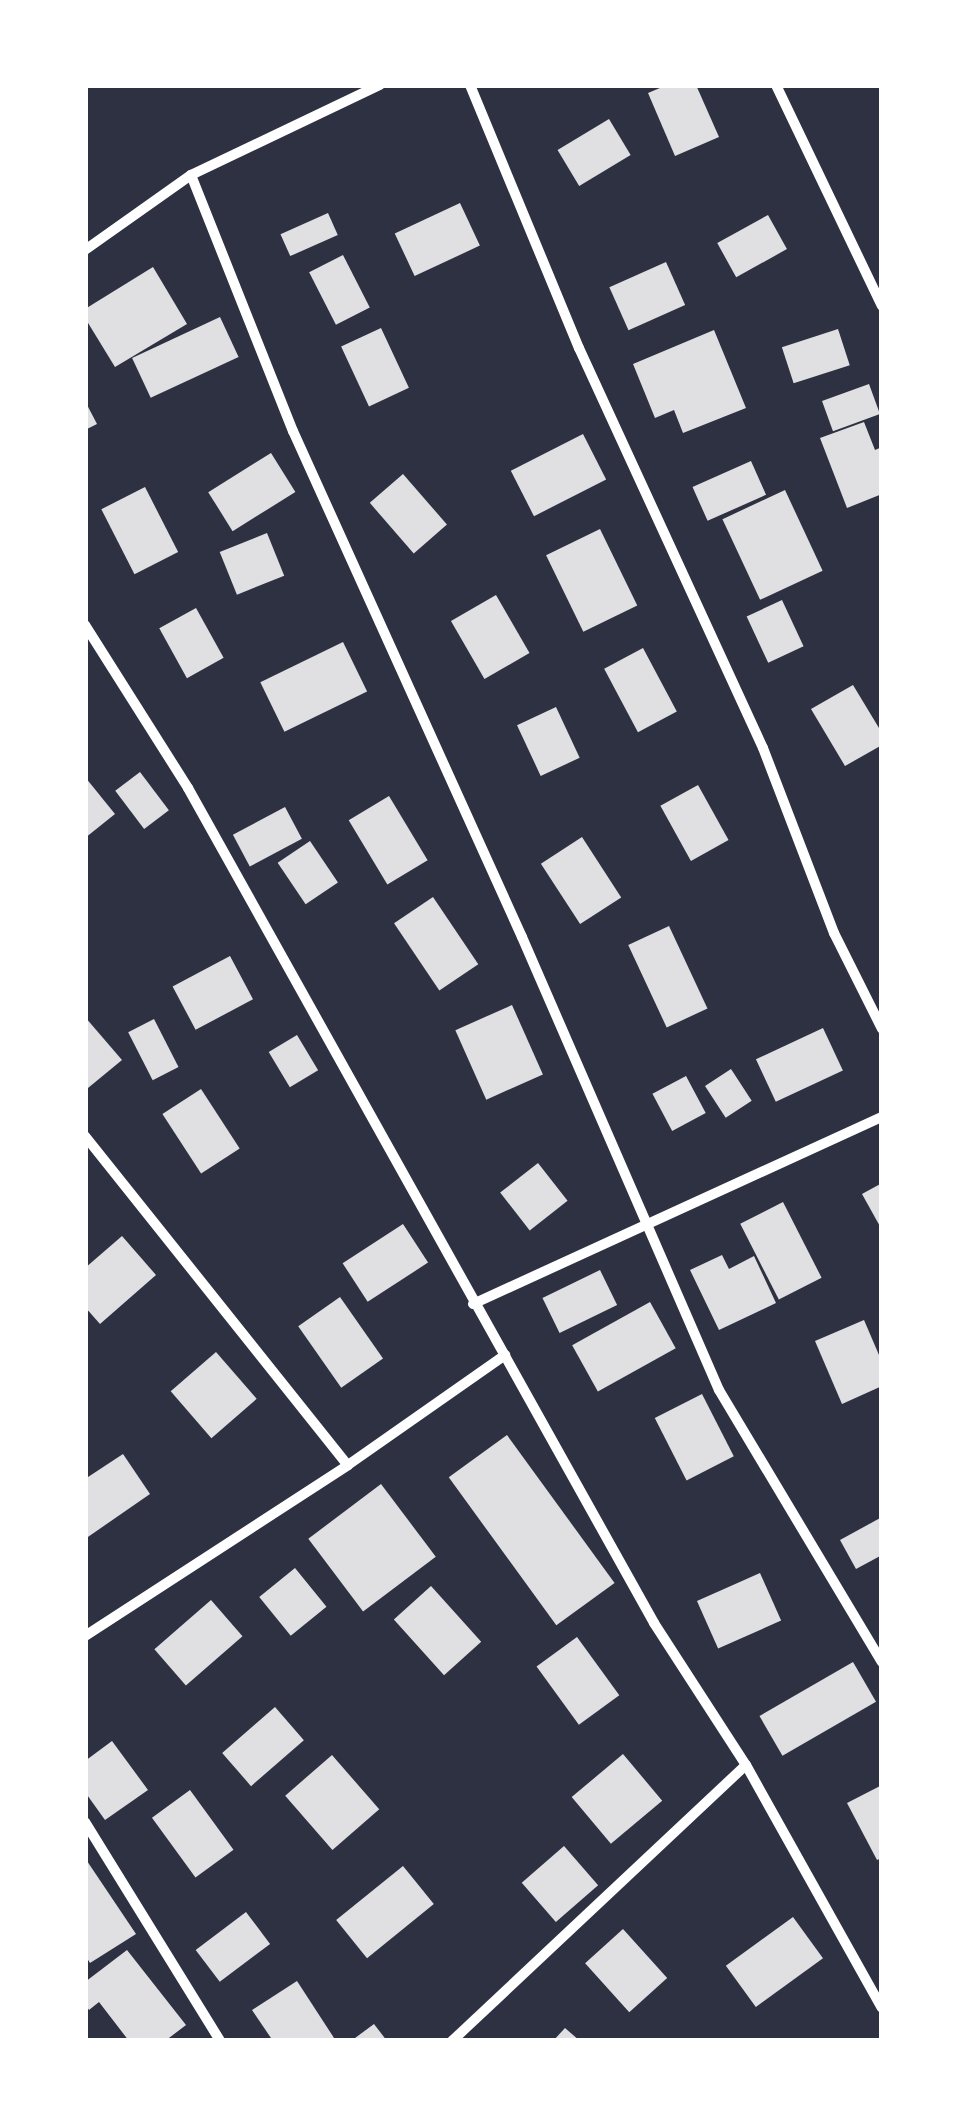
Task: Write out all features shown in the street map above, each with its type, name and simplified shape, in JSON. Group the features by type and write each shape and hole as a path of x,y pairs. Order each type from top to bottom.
{"street":[{"path":"85,250 191,174 380,85"},
{"path":"470,85 578,348 763,748 834,933 882,1029"},
{"path":"776,85 882,306"},
{"path":"191,174 293,431 514,920 718,1390 882,1662"},
{"path":"85,625 188,788 654,1623 746,1766 882,2008"},
{"path":"473,1304 882,1117"},
{"path":"85,1136 348,1465"},
{"path":"86,1634 348,1465 504,1355"},
{"path":"452,2041 746,1766"},
{"path":"85,1822 220,2041"}],"building":[{"path":"667,85 696,85 719,137 675,156 648,93"},
{"path":"609,119 631,155 579,186 558,150"},
{"path":"460,203 480,246 415,276 395,233"},
{"path":"328,213 338,235 290,256 280,234"},
{"path":"768,215 787,249 736,277 717,243"},
{"path":"343,255 370,308 336,325 309,272"},
{"path":"666,262 685,305 628,330 609,287"},
{"path":"153,267 187,324 115,367 85,318 85,309"},
{"path":"220,317 239,357 151,398 132,358"},
{"path":"381,328 409,388 369,406 341,347"},
{"path":"838,329 850,365 794,383 782,347"},
{"path":"714,330 746,408 683,433 674,410 655,418 633,364"},
{"path":"869,384 880,414 833,431 822,401"},
{"path":"85,401 97,424 85,430"},
{"path":"864,422 875,450 882,447 882,494 847,508 820,438"},
{"path":"583,434 606,479 534,516 511,471"},
{"path":"271,453 295,492 233,531 208,492"},
{"path":"751,461 766,495 708,521 693,487"},
{"path":"403,474 447,525 414,553 370,503"},
{"path":"145,487 178,552 134,574 101,509"},
{"path":"785,490 823,571 760,600 722,519"},
{"path":"600,529 637,605 583,632 546,555"},
{"path":"267,533 284,576 237,595 220,552"},
{"path":"496,595 530,653 484,679 451,621"},
{"path":"782,600 804,646 768,663 747,616"},
{"path":"196,608 224,658 187,678 159,628"},
{"path":"343,642 367,691 284,732 260,682"},
{"path":"643,648 677,712 638,732 604,669"},
{"path":"853,685 882,733 882,745 845,766 811,709"},
{"path":"556,707 580,758 541,776 517,725"},
{"path":"140,772 169,810 144,829 115,791"},
{"path":"85,777 115,814 85,838"},
{"path":"698,785 729,840 691,861 660,806"},
{"path":"389,796 428,860 387,884 349,820"},
{"path":"285,807 302,839 250,866 233,835"},
{"path":"582,837 621,897 580,924 541,864"},
{"path":"310,841 338,882 306,904 278,863"},
{"path":"433,897 478,964 439,990 394,923"},
{"path":"669,926 707,1008 667,1027 628,945"},
{"path":"230,956 253,999 196,1030 173,987"},
{"path":"512,1005 543,1074 486,1100 455,1030"},
{"path":"85,1017 122,1060 88,1088 85,1084"},
{"path":"154,1019 179,1067 153,1080 128,1032"},
{"path":"823,1028 843,1071 776,1102 756,1059"},
{"path":"297,1035 318,1070 290,1087 269,1052"},
{"path":"731,1069 752,1101 726,1118 705,1086"},
{"path":"686,1076 706,1113 672,1131 652,1094"},
{"path":"201,1089 240,1149 201,1174 162,1114"},
{"path":"538,1163 568,1201 530,1230 500,1193"},
{"path":"882,1183 882,1230 862,1194"},
{"path":"783,1202 822,1278 779,1300 740,1224"},
{"path":"403,1224 428,1263 368,1302 343,1263"},
{"path":"122,1236 156,1275 100,1324 85,1307 85,1268"},
{"path":"722,1255 729,1269 754,1256 776,1303 719,1330 690,1270"},
{"path":"600,1270 617,1305 560,1333 542,1298"},
{"path":"340,1297 383,1358 341,1388 298,1326"},
{"path":"650,1302 676,1348 598,1392 572,1345"},
{"path":"864,1320 882,1362 882,1386 842,1404 815,1341"},
{"path":"216,1352 257,1399 211,1438 171,1391"},
{"path":"702,1394 734,1456 687,1480 655,1418"},
{"path":"507,1435 615,1583 556,1625 449,1477"},
{"path":"123,1454 150,1494 85,1539 85,1479"},
{"path":"381,1484 436,1557 363,1611 308,1539"},
{"path":"882,1517 882,1555 856,1569 840,1540"},
{"path":"295,1568 326,1607 291,1636 259,1597"},
{"path":"760,1573 781,1621 718,1649 697,1601"},
{"path":"431,1586 481,1642 444,1675 394,1619"},
{"path":"211,1600 242,1636 186,1685 154,1649"},
{"path":"577,1637 619,1695 579,1725 537,1666"},
{"path":"853,1662 876,1702 782,1756 759,1716"},
{"path":"275,1707 304,1740 251,1786 222,1753"},
{"path":"112,1741 148,1790 105,1820 85,1792 85,1761"},
{"path":"623,1754 662,1801 611,1844 572,1797"},
{"path":"332,1755 379,1809 332,1850 285,1796"},
{"path":"882,1785 882,1858 877,1860 847,1803"},
{"path":"190,1790 233,1850 195,1877 152,1818"},
{"path":"564,1846 598,1885 556,1922 522,1883"},
{"path":"85,1858 136,1934 90,1963 85,1955"},
{"path":"403,1866 434,1904 367,1958 336,1920"},
{"path":"246,1912 270,1944 220,1982 196,1950"},
{"path":"793,1917 823,1958 756,2007 726,1966"},
{"path":"623,1929 667,1978 629,2012 585,1963"},
{"path":"127,1950 186,2025 165,2041 129,2041 99,2002 89,2010 85,2004 85,1982"},
{"path":"297,1981 336,2041 273,2041 252,2010"},
{"path":"374,2024 387,2041 351,2041"},
{"path":"565,2028 580,2041 553,2041"}]}
